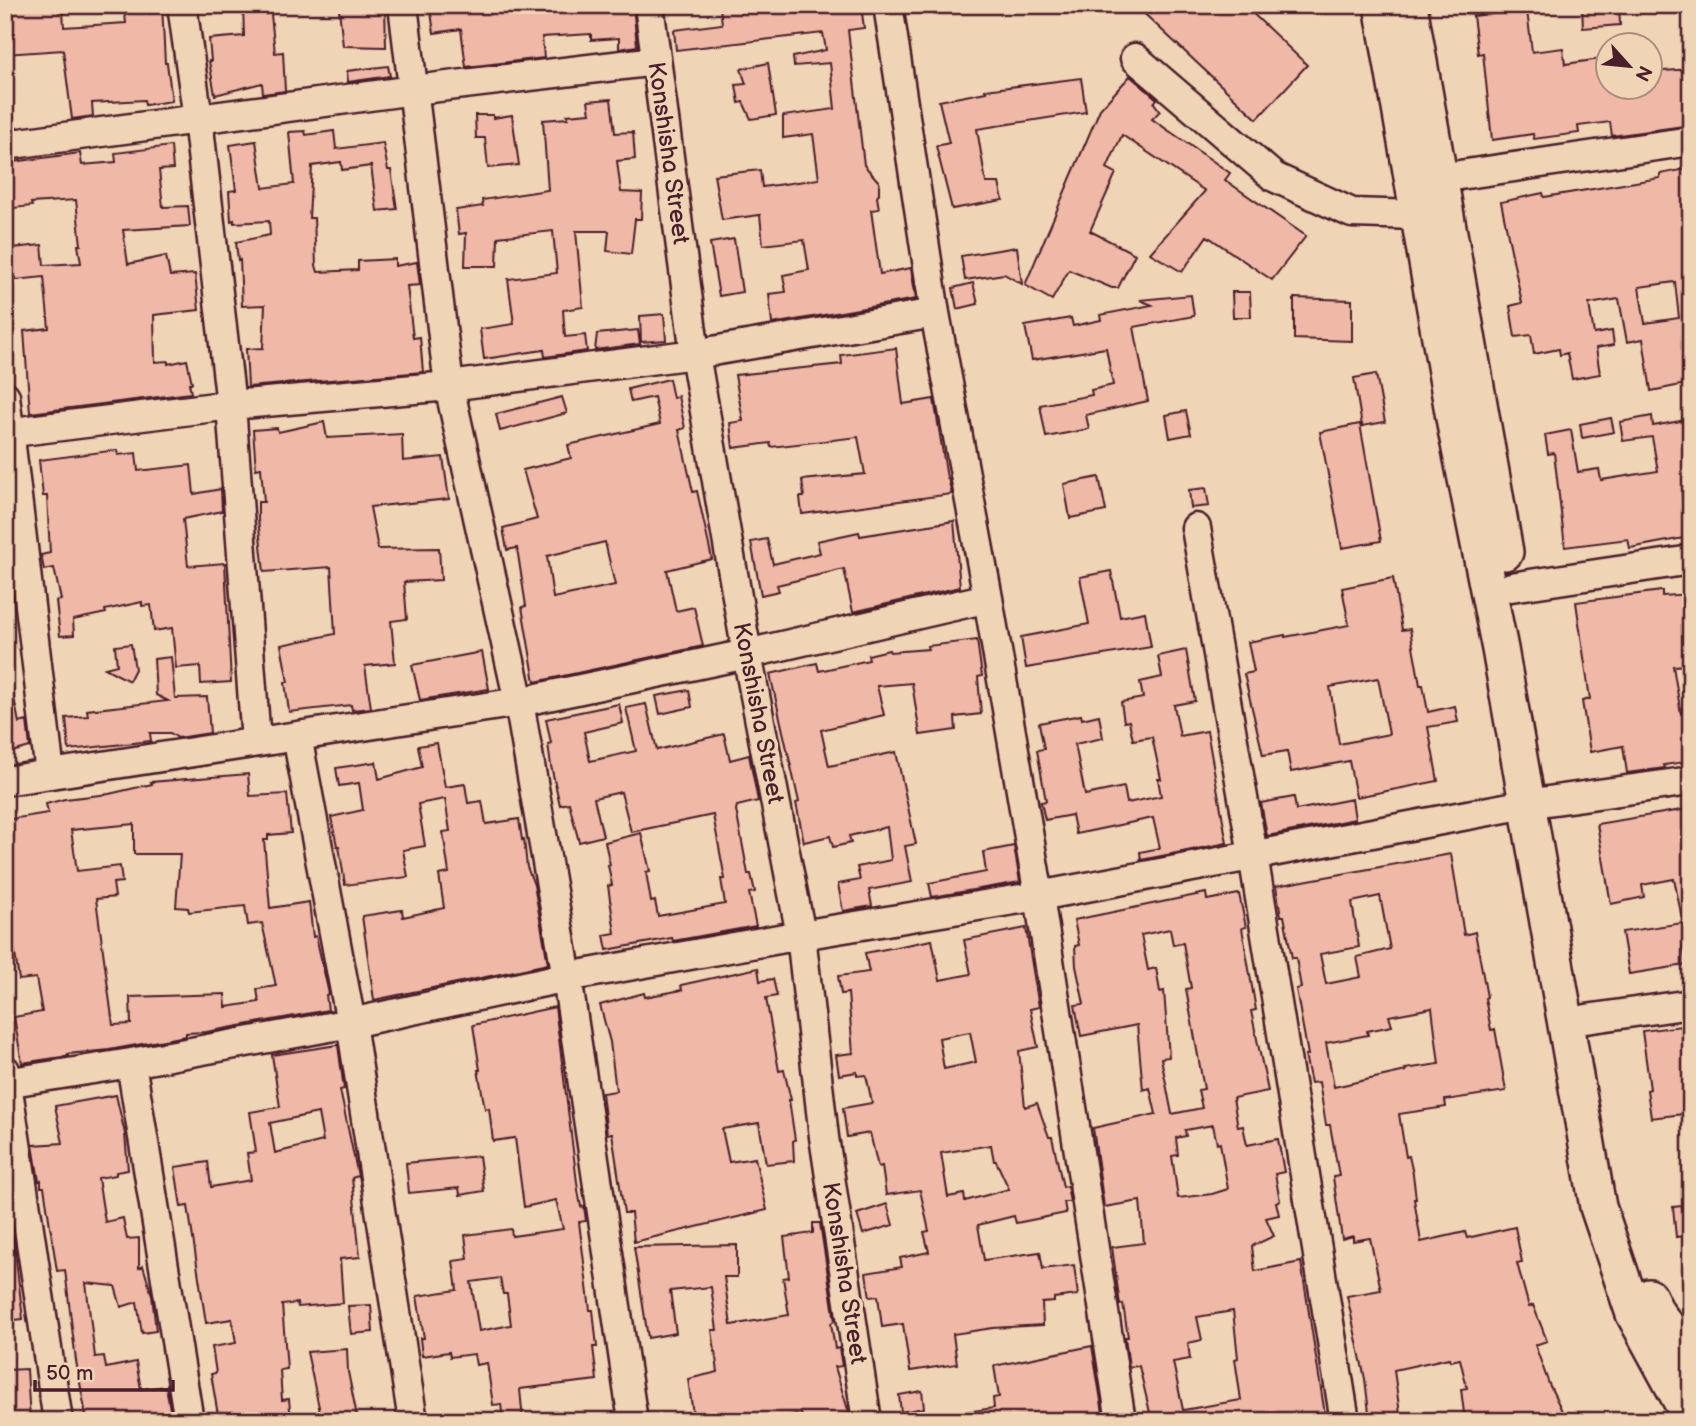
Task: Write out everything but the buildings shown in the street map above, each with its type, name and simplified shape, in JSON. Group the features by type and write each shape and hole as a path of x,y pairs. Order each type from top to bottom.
{"main road":[{"path":"1382,5 1456,429 1586,1019 1607,1152 1624,1231 1634,1262 1657,1314 1691,1357"},
{"path":"1409,5 1511,587 1537,802 1598,1207 1634,1314 1687,1416"}],"street":[{"path":"182,5 231,405 256,742"},
{"path":"403,5 449,386 519,702 568,977 633,1421"},
{"name":"Konshisha Street","path":"649,5 695,354 747,654 801,935 824,1137 867,1421"},
{"path":"888,5 935,313 988,598 1039,896 1121,1421"},
{"path":"1135,58 1274,177 1352,213 1418,215"},
{"path":"5,145 414,90 656,61"},
{"path":"1439,178 1691,141"},
{"path":"7,433 231,405 449,386 695,354 935,313"},
{"path":"5,396 7,433 50,774"},
{"path":"1196,528 1253,855 1345,1421"},
{"path":"1511,587 1691,560"},
{"path":"5,781 519,702 747,654 988,598"},
{"path":"297,736 351,1023 412,1421"},
{"path":"58,1421 6,1078 131,1063 351,1023 568,977 1039,896 1537,802 1691,781"},
{"path":"1586,1019 1691,1004"},
{"path":"131,1063 189,1421"}]}
